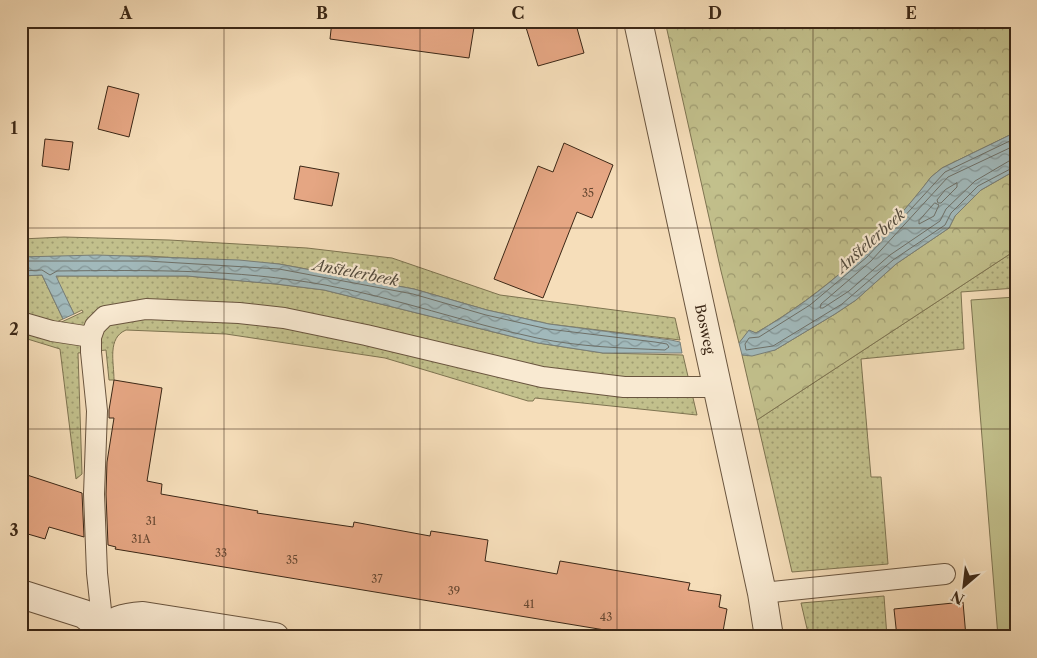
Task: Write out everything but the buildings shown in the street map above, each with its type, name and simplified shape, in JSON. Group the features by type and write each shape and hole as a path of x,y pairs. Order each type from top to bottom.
{"street":[{"name":"Bosweg","path":"638,21 762,593 769,637"},
{"path":"21,594 84,614 101,633 129,617 143,616 275,637"}],"lane":[{"path":"101,633 94,494 96,411 91,337 95,326 105,316 121,311 146,309 239,313 284,318 408,344 542,377 624,386 717,387"},
{"path":"21,322 52,331 91,337"},
{"path":"762,593 945,574"}],"green space":[{"path":"665,21 1016,21 1016,132 942,168 931,177 913,200 873,243 829,283 756,333 749,331 739,343"},
{"path":"1016,170 1016,250 757,420 742,355 775,350 856,300 896,264 949,228 955,216 981,190"},
{"path":"64,237 169,240 307,248 392,258 500,295 675,318 680,340 549,324 487,310 414,289 279,264 147,256 21,257 21,239"},
{"path":"1016,250 1016,288 961,292 964,349 861,359 871,477 881,477 888,564 792,572 757,420"},
{"path":"42,275 63,319 52,324 53,326 83,312 82,310 74,314 55,276 187,276 324,290 538,343 603,353 683,355 697,415 535,398 533,401 528,401 385,358 226,334 126,330 116,339 114,345 114,380 109,380 106,350 78,353 82,474 76,479 60,349 21,337 21,276"},
{"path":"1016,297 1016,637 998,637 971,300"},
{"path":"884,596 887,637 809,637 801,603"}],"water":[{"path":"1016,132 1016,170 981,190 955,216 949,228 896,264 856,300 835,314 775,350 752,356 742,355 739,343 749,330 756,333 781,318 829,283 873,243 913,200 931,177 942,168"},
{"path":"97,255 239,260 279,264 414,289 487,310 549,324 671,340 680,342 682,353 603,353 538,343 324,290 187,276 56,276 74,314 63,319 42,275 21,276 21,257"}],"water label":[{"name":"Anstelerbeek","path":"871,241"},
{"name":"Anstelerbeek","path":"356,273"}]}
